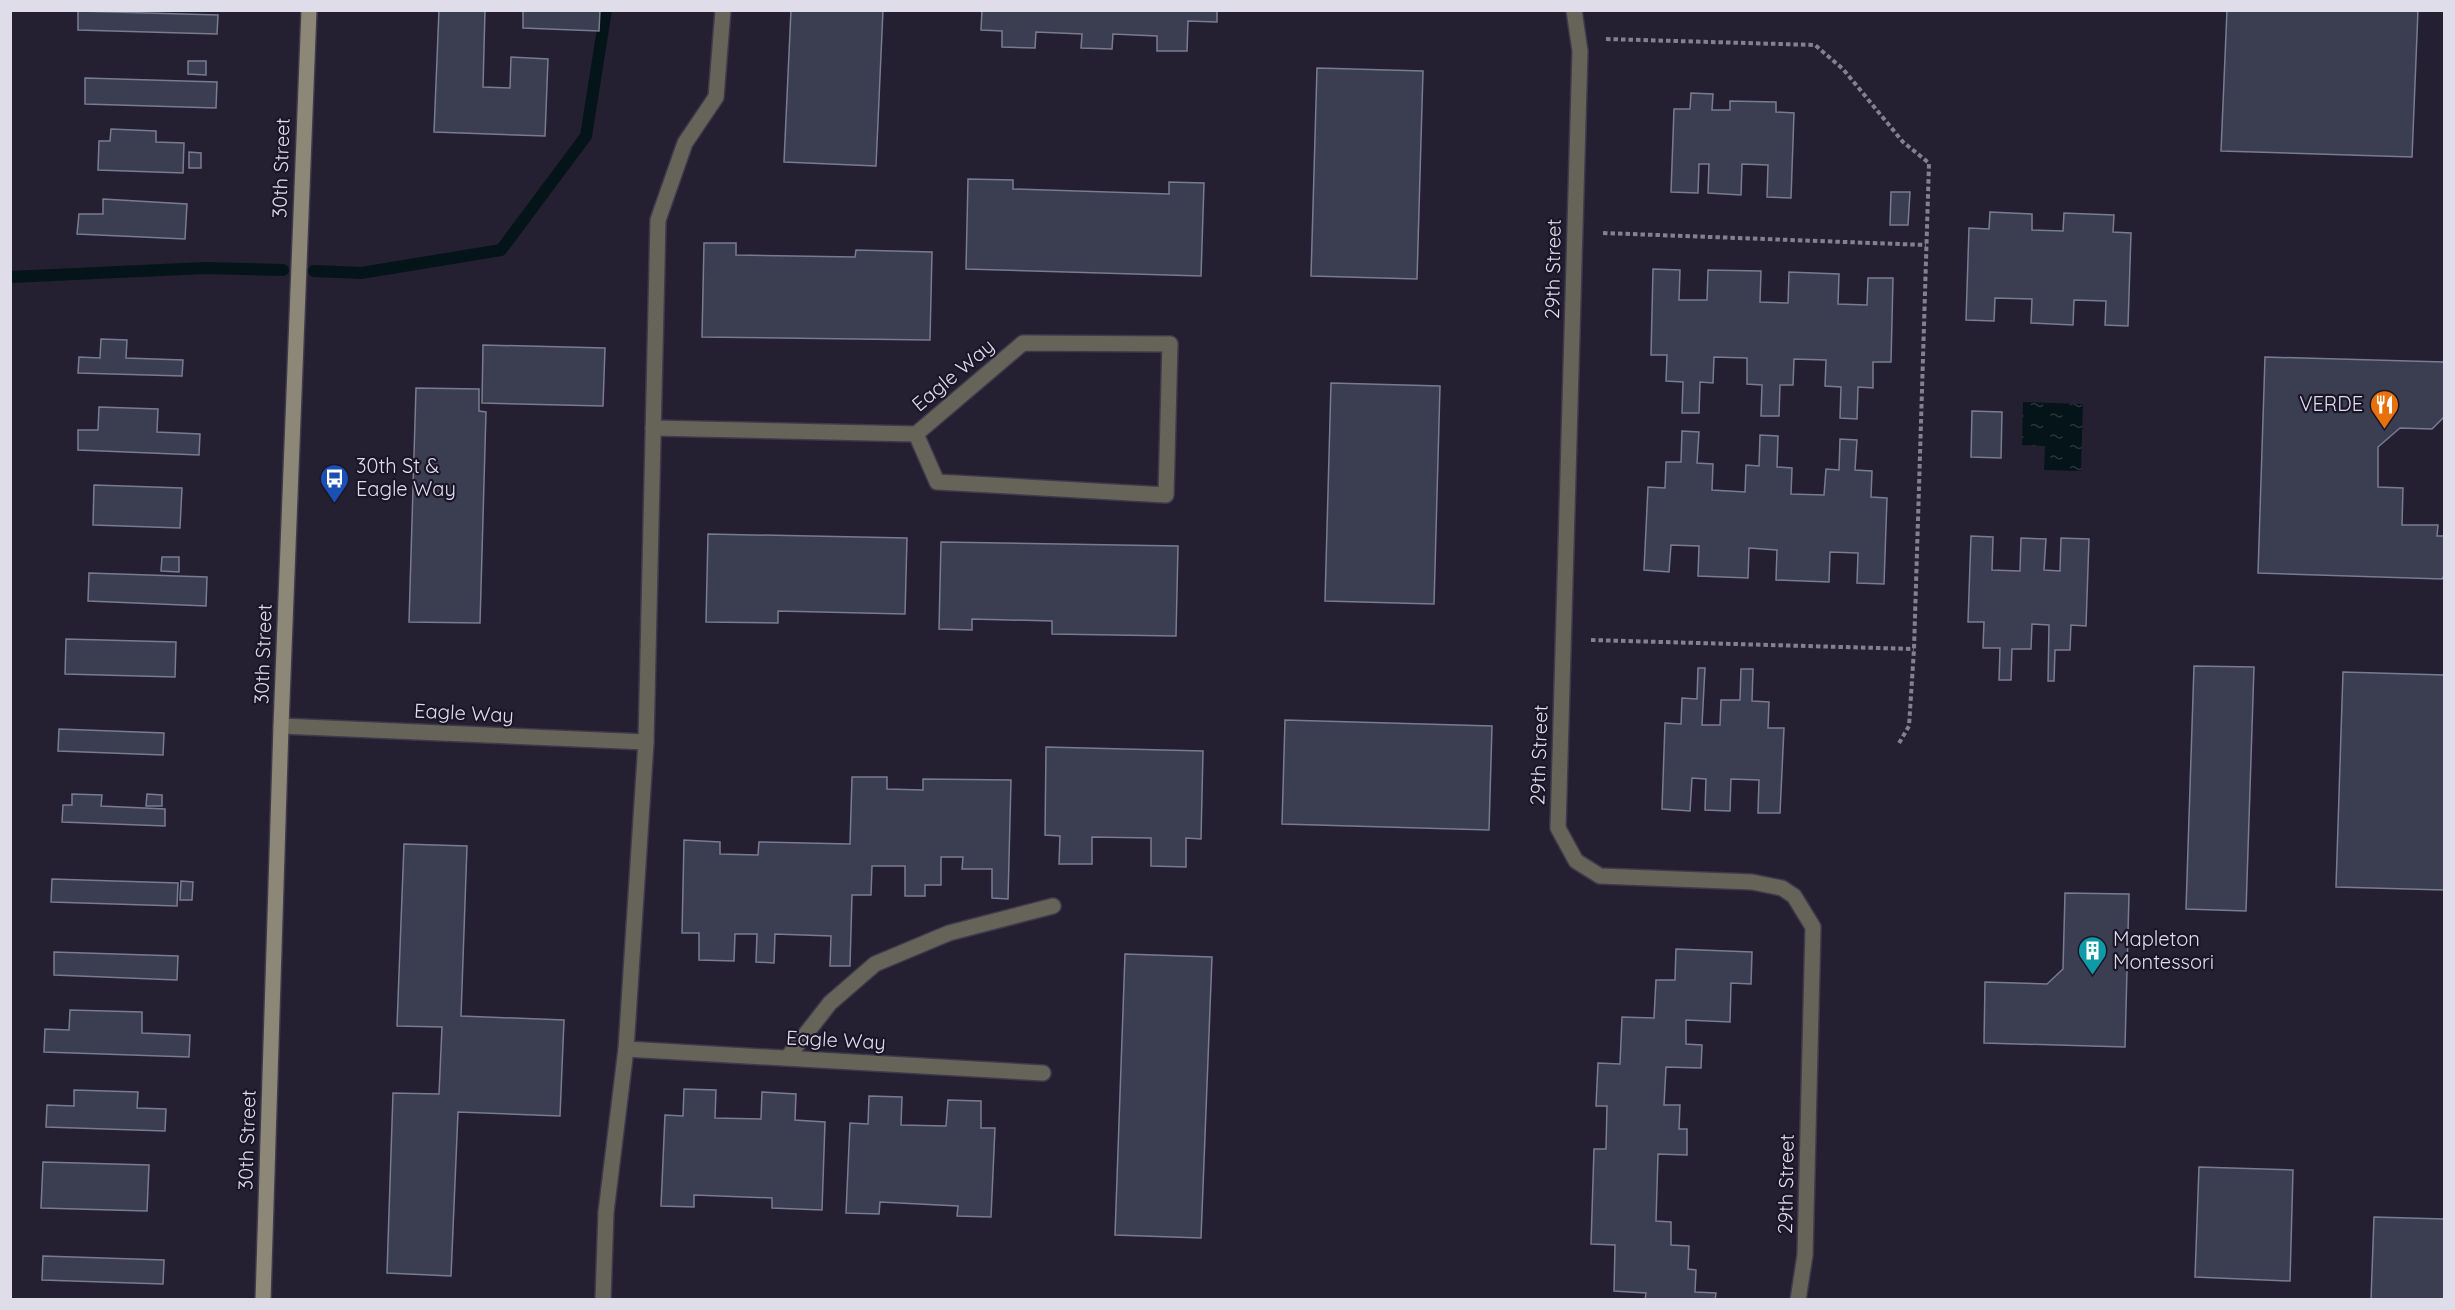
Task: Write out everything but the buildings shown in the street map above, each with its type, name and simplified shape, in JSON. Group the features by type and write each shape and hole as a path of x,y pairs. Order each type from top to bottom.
{"main road":[{"name":"30th Street","path":"263,1299 281,726 309,10"}],"street":[{"path":"603,1299 606,1212 626,1049 646,742 658,220 685,143 716,97 723,10"},
{"name":"29th Street","path":"1575,10 1580,51 1558,828 1576,861 1600,876 1752,882 1782,888 1794,896 1814,927 1805,1256 1798,1299"},
{"name":"Eagle Way","path":"653,428 916,434 1023,343 1170,344 1166,495 938,483 916,434"},
{"name":"Eagle Way","path":"281,726 646,742"},
{"path":"787,1058 830,1002 875,964 949,933 1053,906"},
{"name":"Eagle Way","path":"626,1049 1043,1073"}],"path":[{"path":"1578,38 1815,45 1843,69 1903,142 1929,163 1914,649 1909,726 1898,744"},
{"path":"1575,232 1926,245"},
{"path":"1563,639 1914,649"}],"water":[{"path":"2023,402 2083,404 2081,471 2044,470 2045,446 2022,445"}],"waterway":[{"path":"314,271 361,273 501,250 586,136 606,10"},
{"path":"10,277 205,268 283,270"}],"place":[{"name":"VERDE","path":"2384,430"},
{"name":"30th St & Eagle Way","path":"335,504"},
{"name":"Mapleton Montessori","path":"2092,976"}]}
